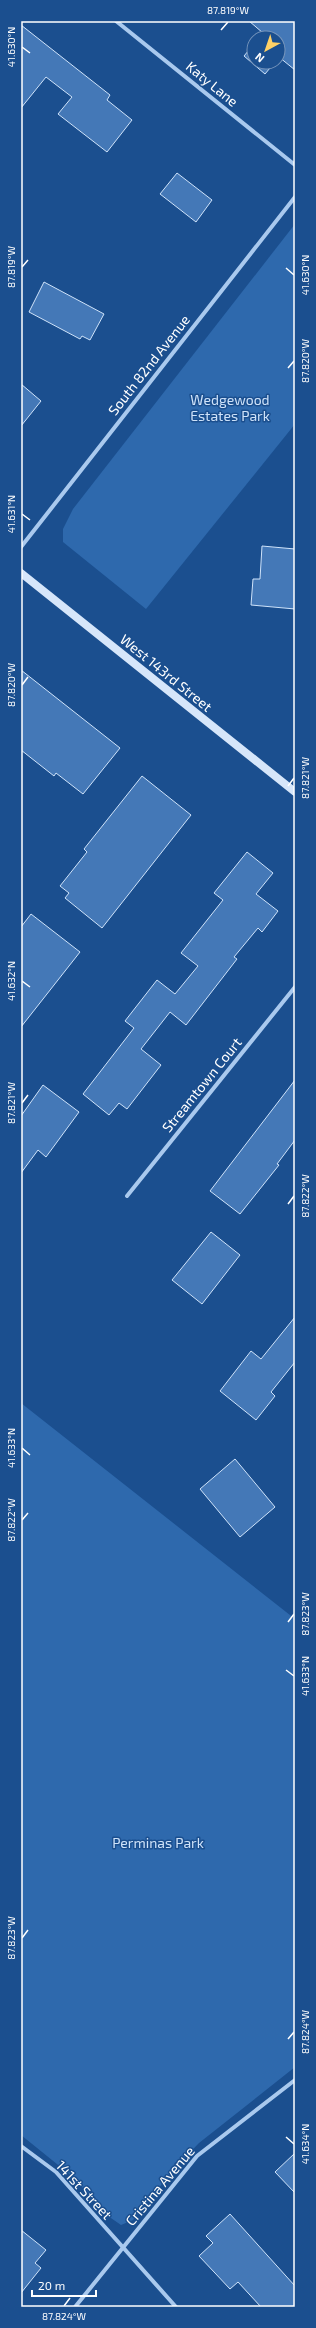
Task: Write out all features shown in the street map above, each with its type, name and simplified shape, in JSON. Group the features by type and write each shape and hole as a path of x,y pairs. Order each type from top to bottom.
{"main road":[{"name":"West 143rd Street","path":"21,574 295,792"}],"street":[{"name":"Katy Lane","path":"116,21 295,165"},
{"name":"South 82nd Avenue","path":"21,547 295,197"},
{"name":"Streamtown Court","path":"127,1196 295,987"},
{"name":"Cristina Avenue","path":"75,2307 197,2156 295,2080"},
{"name":"141st Street","path":"21,2146 56,2172 176,2307"}],"green space":[{"name":"Wedgewood Estates Park","path":"295,224 295,424 146,609 63,542 63,529 73,509"},
{"name":"Perminas Park","path":"21,1403 295,1619 295,2067 199,2143 174,2169 133,2220 121,2225 108,2216 73,2177 21,2135"}],"building":[{"path":"249,21 295,21 295,70 286,63 286,30 260,30"},
{"path":"21,25 110,95 107,100 132,120 107,152 58,114 72,97 46,77 21,108"},
{"path":"260,70 268,70 265,74"},
{"path":"177,173 212,200 196,222 160,194"},
{"path":"44,282 104,314 90,340 82,336 80,339 29,312"},
{"path":"21,384 41,401 21,426"},
{"path":"262,546 295,549 295,609 251,605 253,579 260,579"},
{"path":"21,670 120,748 83,794 56,773 54,776 21,750"},
{"path":"142,776 191,815 102,928 65,898 69,893 60,886 87,852 84,849"},
{"path":"247,852 273,873 256,894 278,911 262,932 258,928 234,957 237,959 186,1025 170,1012 141,1049 161,1065 127,1109 119,1103 109,1115 83,1094 134,1028 125,1021 157,980 175,994 198,966 181,953 223,900 214,893"},
{"path":"31,914 80,952 21,1027 21,927"},
{"path":"295,1080 295,1140 277,1164 279,1165 240,1214 210,1191"},
{"path":"43,1085 79,1112 46,1157 38,1150 21,1173 21,1116"},
{"path":"211,1232 240,1255 202,1304 172,1280"},
{"path":"295,1317 295,1362 271,1392 275,1396 256,1420 220,1391 251,1351 261,1359"},
{"path":"235,1459 275,1507 240,1537 200,1489"},
{"path":"295,2153 295,2193 275,2172"},
{"path":"230,2214 295,2286 295,2307 261,2307 238,2282 230,2289 199,2256 213,2243 206,2236"},
{"path":"21,2230 46,2250 35,2263 41,2268 21,2293"}]}
